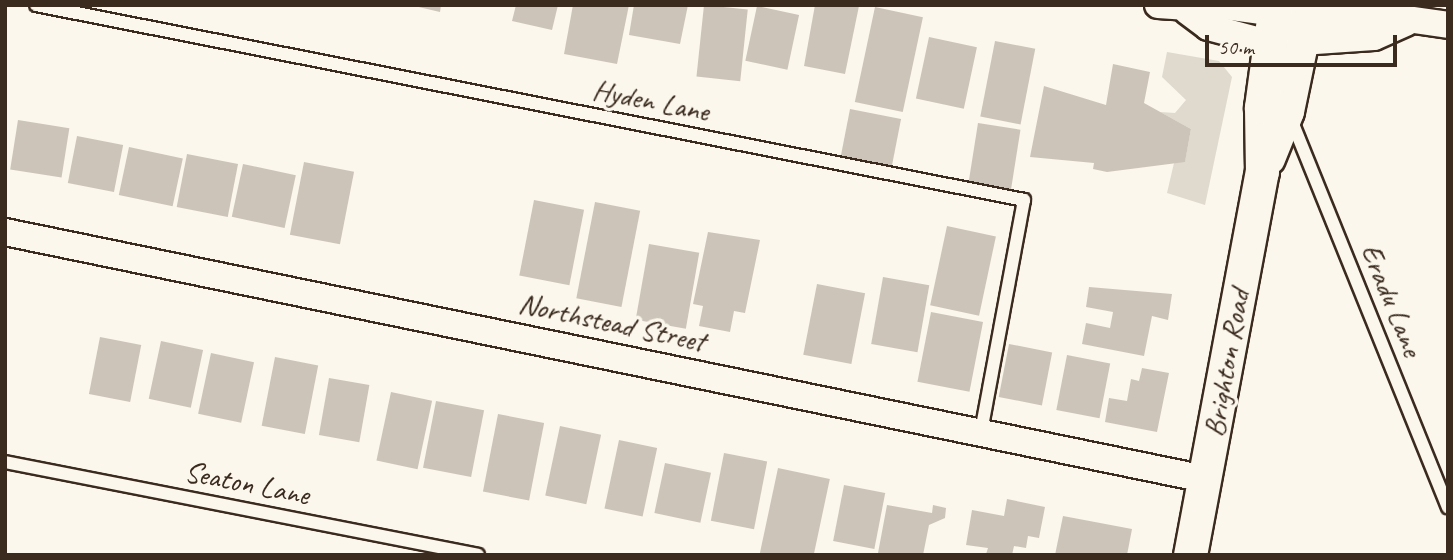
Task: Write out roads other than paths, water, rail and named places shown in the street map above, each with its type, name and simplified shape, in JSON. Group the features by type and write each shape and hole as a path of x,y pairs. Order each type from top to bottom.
{"street":[{"path":"1158,5 1187,11 1216,5 1279,18"},
{"path":"1187,11 1208,27 1279,18 1372,14 1406,23 1448,25"},
{"name":"Brighton Road","path":"1262,172 1287,111 1279,18"},
{"name":"Brighton Road","path":"1190,555 1262,172 1261,107 1279,18"},
{"name":"Northstead Street","path":"5,232 1205,479"}],"lane":[{"name":"Hyden Lane","path":"36,5 1024,200 981,432"},
{"name":"Eradu Lane","path":"1287,111 1448,508"},
{"name":"Seaton Lane","path":"5,462 478,555"}]}
